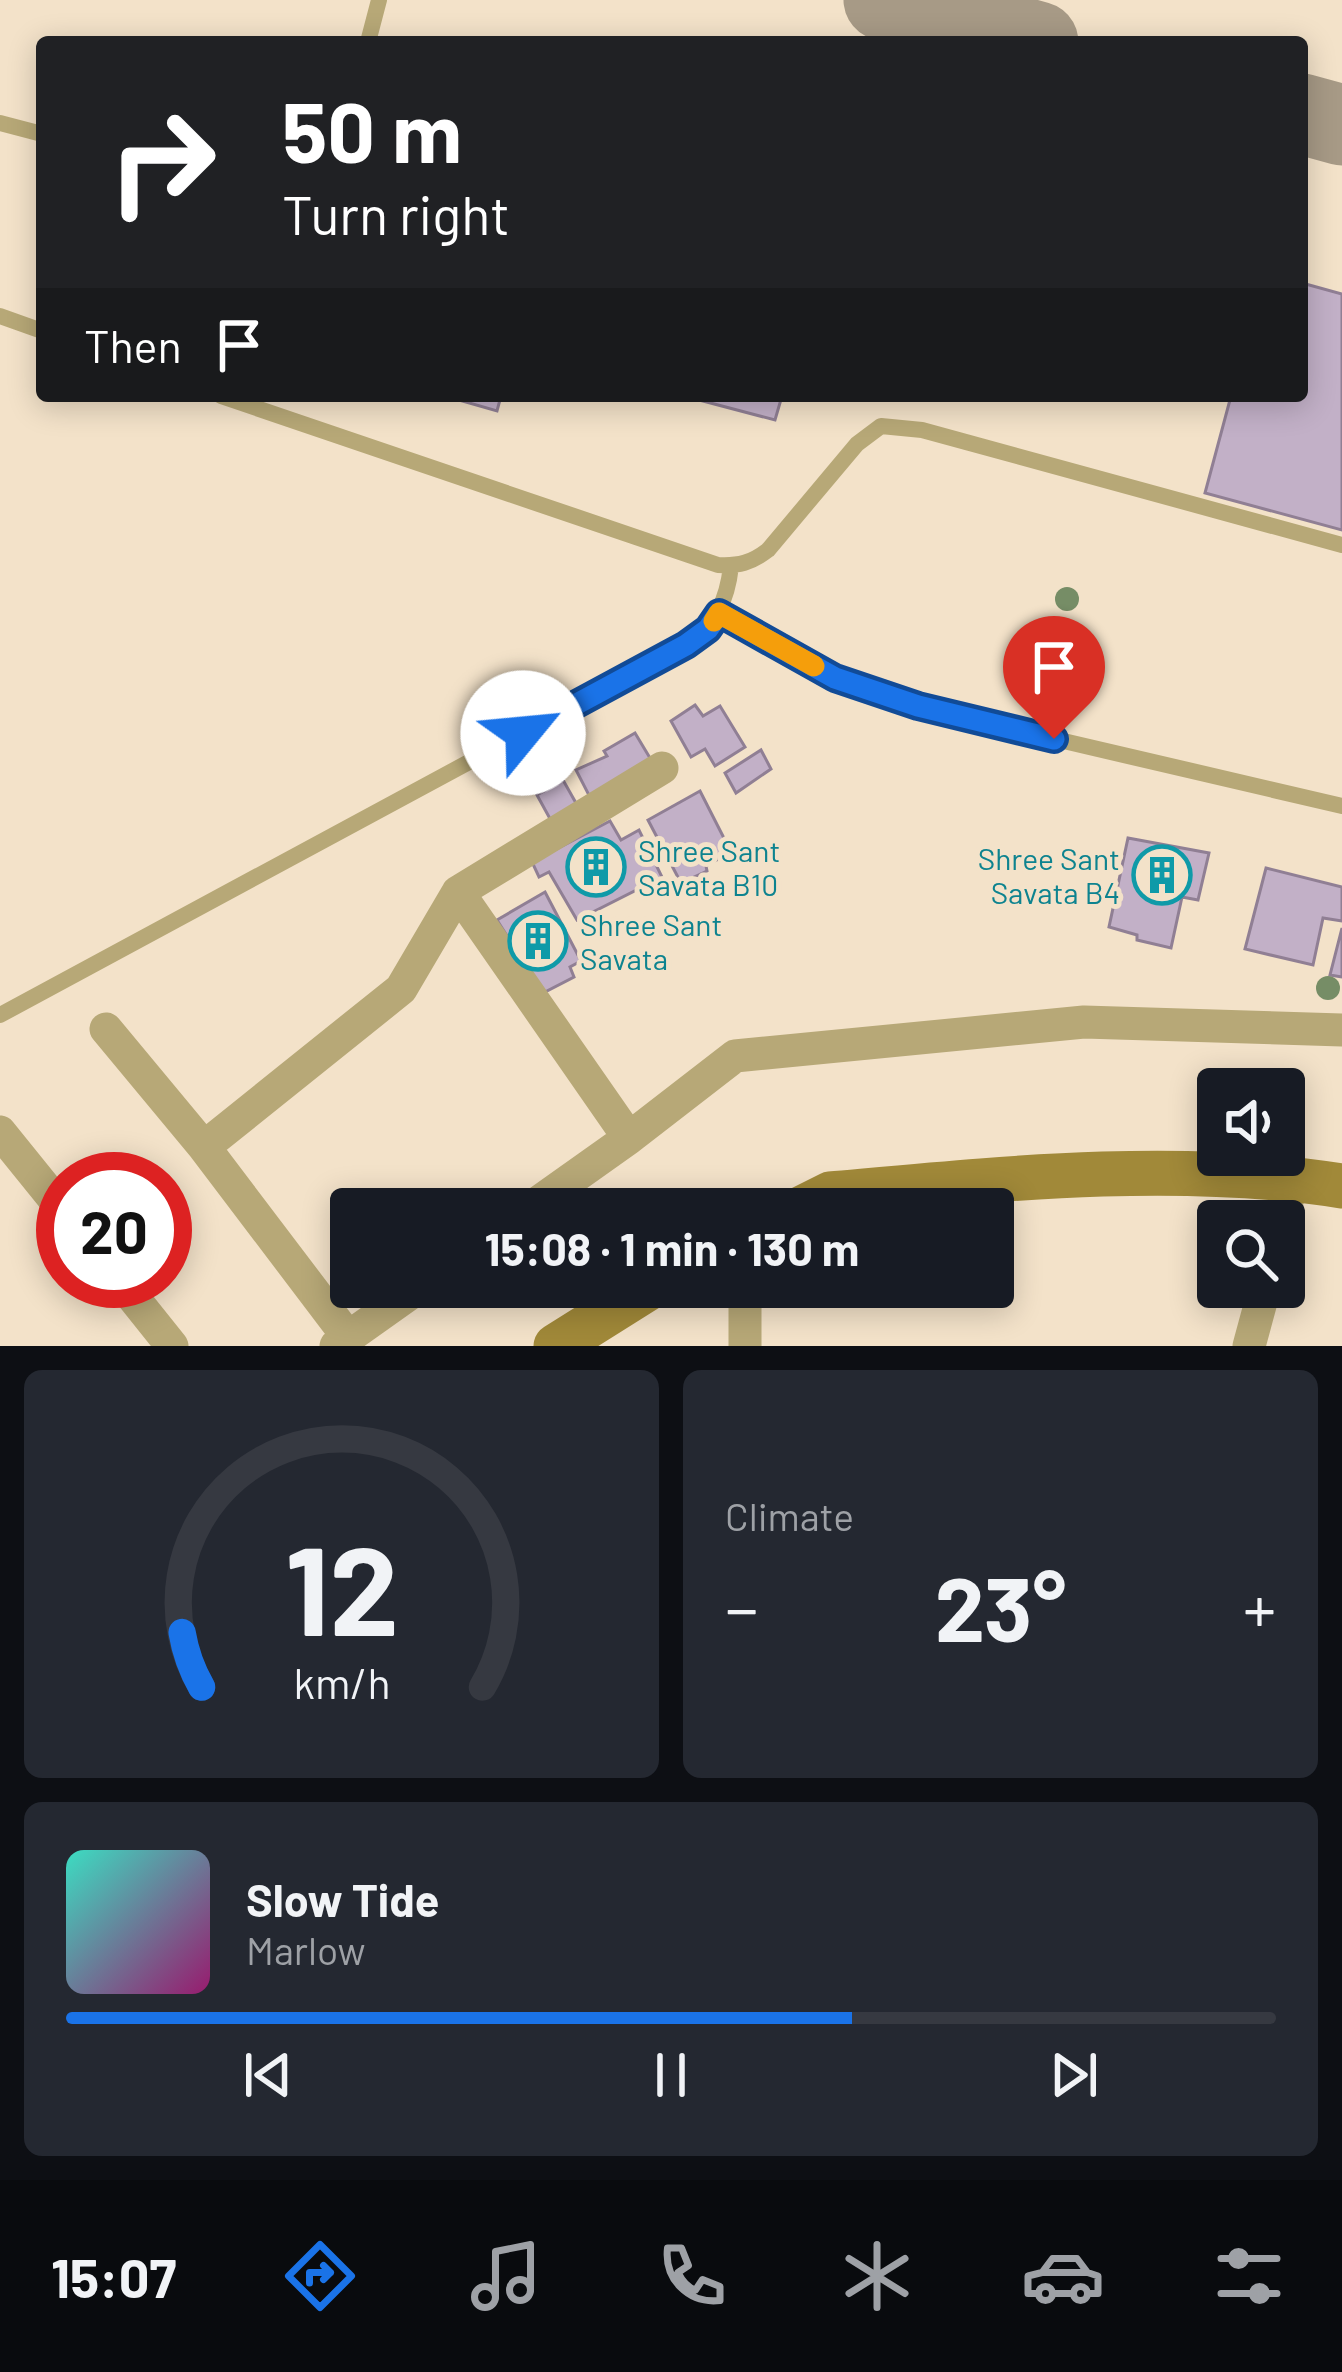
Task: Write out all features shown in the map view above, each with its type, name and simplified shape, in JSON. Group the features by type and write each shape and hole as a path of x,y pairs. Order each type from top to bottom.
{"street":[{"path":"205,1148 401,989 458,892 662,768"},
{"path":"458,892 629,1138"},
{"path":"559,1188 735,1056 1084,1022 1342,1030"},
{"path":"106,1029 205,1148 342,1342 390,1308"},
{"path":"0,1132 36,1177"},
{"path":"899,1188 1060,1174 1287,1200 1342,1186"},
{"path":"142,1308 172,1346"},
{"path":"557,1346 617,1308"},
{"path":"745,1308 745,1346"},
{"path":"1250,1346 1260,1308"}],"lane":[{"path":"370,36 379,0"},
{"path":"0,123 36,132"},
{"path":"0,316 36,329"},
{"path":"272,405 695,558 731,566 754,561 768,550 857,444 880,426 922,430 1342,545"},
{"path":"0,1016 686,645 708,629 719,613 731,566"},
{"path":"719,613 835,678 918,706 1342,806"}],"building":[{"path":"1308,285 1342,294 1342,530 1205,493 1229,402 1308,402"},
{"path":"466,402 499,402 497,411"},
{"path":"707,402 780,402 775,420"},
{"path":"695,705 703,716 720,706 745,747 715,766 705,749 691,757 671,721"},
{"path":"635,733 656,768 594,805 576,770 607,756 604,751"},
{"path":"761,750 771,769 736,793 725,773"},
{"path":"563,780 581,812 554,826 537,795"},
{"path":"700,791 731,852 681,883 648,820"},
{"name":"Shree Sant Savata B10","path":"610,821 621,840 639,830 662,877 577,920 549,872 539,877 532,862"},
{"name":"Shree Sant Savata B4","path":"1128,838 1209,853 1198,900 1182,897 1171,948 1109,927"},
{"path":"1266,868 1342,887 1342,921 1323,918 1313,965 1245,949"},
{"name":"Shree Sant Savata","path":"545,892 581,961 570,967 574,977 543,993 497,920"},
{"path":"1342,928 1342,977 1330,975"}],"taxiway":[{"path":"884,0 1016,36"},
{"path":"1308,116 1342,125"}],"slow traffic":[{"path":"714,621 719,613 814,666"}],"place":[{"name":"Shree Sant Savata B10","path":"596,867"},
{"name":"Shree Sant Savata B4","path":"1162,875"},
{"name":"Shree Sant Savata","path":"538,941"}],"route":[{"path":"523,733 686,645 708,629 719,613 835,678 918,706 1054,739"}]}
